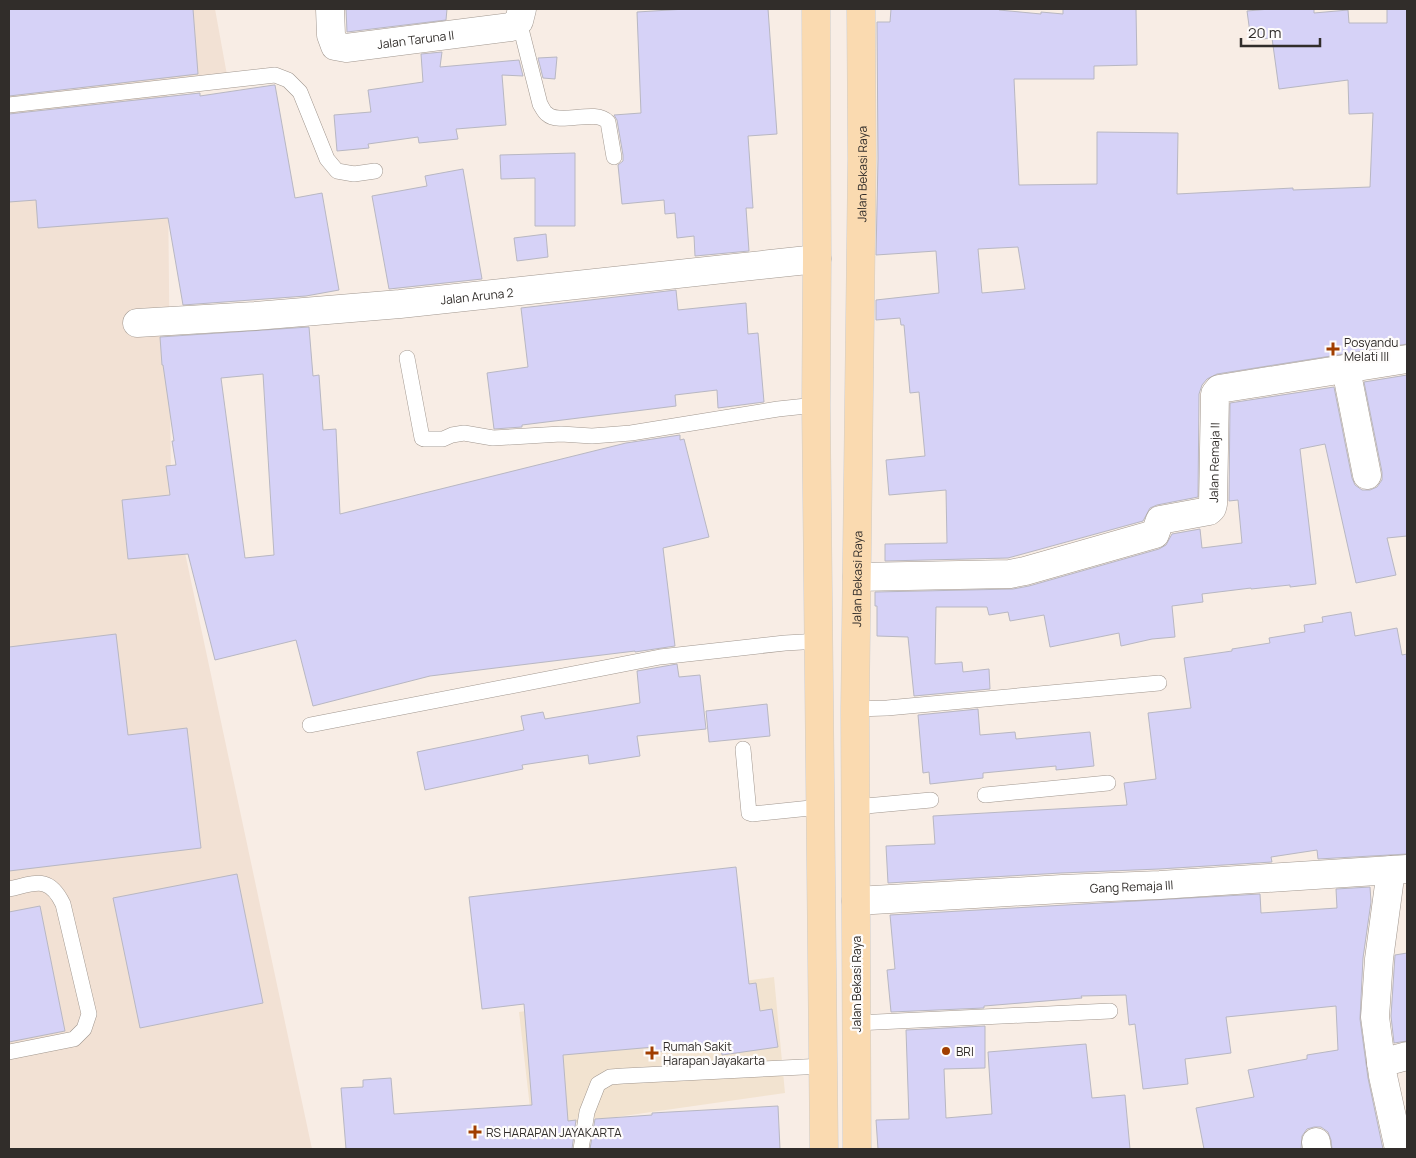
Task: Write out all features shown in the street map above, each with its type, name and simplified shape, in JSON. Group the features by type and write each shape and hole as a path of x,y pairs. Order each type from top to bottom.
{"main road":[{"path":"816,9 816,405 824,1149"},
{"name":"Jalan Bekasi Raya","path":"857,1149 855,709 862,159 860,9"}],"street":[{"name":"Jalan Taruna II","path":"330,9 331,35 335,46 346,48 511,27 521,15"},
{"name":"Jalan Aruna 2","path":"137,323 255,316 400,304 817,259"},
{"name":"Jalan Remaja II","path":"857,577 1010,574 1155,534 1160,520 1209,511 1213,504 1216,391 1407,359"},
{"path":"1346,369 1367,475"},
{"path":"1399,870 1379,959 1375,1017 1383,1076 1399,1149"},
{"name":"Gang Remaja III","path":"856,901 1399,870"},
{"path":"1381,1063 1407,1056"}],"lane":[{"path":"521,15 540,104 545,114 553,118 604,118 608,122 614,157"},
{"path":"9,105 275,75 288,80 300,92 327,159 338,170 354,174 375,172"},
{"path":"407,358 422,438 424,440 443,439 464,433 493,438 561,434 592,436 630,433 778,409 816,405"},
{"path":"310,725 660,657 784,643 820,641"},
{"path":"855,709 887,708 1159,683"},
{"path":"743,749 749,813 820,807"},
{"path":"985,795 1108,783"},
{"path":"855,807 931,800"},
{"path":"9,889 35,883 46,884 57,892 63,904 89,1014 84,1029 74,1038 9,1052"},
{"path":"856,1022 1110,1011"},
{"path":"581,1149 587,1112 593,1096 598,1084 610,1078 643,1074 824,1066"}],"shaded area":[{"path":"9,9 215,9 227,75 167,84 171,487 312,1149 9,1149"},
{"name":"Rumah Sakit Harapan Jayakarta","path":"774,977 785,1093 560,1125 532,1125 519,1012"}],"building":[{"path":"9,9 193,9 198,74 9,96"},
{"path":"346,9 447,9 446,20 347,32"},
{"path":"686,9 768,9 777,134 748,136 753,208 746,208 749,251 695,256 694,236 677,238 675,213 665,214 664,200 622,204 618,165 623,161 623,155 617,120 614,115 641,113 637,12"},
{"path":"891,9 999,9 1041,14 1041,12 1063,14 1063,9 1136,9 1137,65 1094,66 1094,79 1014,79 1019,185 1097,184 1097,132 1178,133 1177,194 1293,188 1293,190 1370,187 1373,113 1349,114 1348,80 1279,89 1272,38 1251,40 1247,11 1314,9 1314,13 1348,10 1349,23 1387,23 1387,9 1407,9 1407,344 1217,374 1207,379 1202,385 1199,394 1198,497 1150,508 1143,521 1008,558 885,561 885,544 947,543 946,490 889,495 886,460 925,456 919,392 910,393 904,325 901,325 900,318 876,320 876,300 939,293 936,251 876,255 878,159 877,22 890,22","holes":["1018,247 1025,289 982,293 978,249"]},
{"path":"442,52 440,67 519,60 523,76 502,75 506,125 456,129 458,139 419,143 418,137 368,144 369,148 337,151 334,115 371,112 368,90 423,82 421,54"},
{"path":"557,57 555,79 543,78 538,58"},
{"path":"275,85 295,198 322,193 339,290 306,296 183,305 168,218 38,228 36,200 9,202 9,114 200,93 200,96"},
{"path":"575,153 575,226 535,226 535,178 501,179 500,155"},
{"path":"463,169 482,279 389,289 372,196 427,186 425,176"},
{"path":"546,234 548,257 517,261 514,238"},
{"path":"676,290 678,310 746,303 748,334 758,333 764,402 718,408 717,390 675,395 676,406 522,425 522,427 494,429 487,373 528,367 521,308"},
{"path":"309,327 313,376 319,375 323,430 336,429 340,514 626,443 680,435 680,440 684,439 709,537 663,548 675,646 430,676 313,706 296,640 215,660 188,554 128,559 122,500 170,495 166,466 176,465 160,337","holes":["263,374 274,555 245,558 221,378"]},
{"path":"1407,375 1407,536 1387,538 1396,575 1356,583 1325,444 1300,449 1316,584 1251,588 1202,594 1203,602 1172,606 1175,637 1152,639 1121,646 1119,633 1050,647 1044,615 1010,621 1008,612 989,615 987,607 936,607 935,664 962,662 963,672 989,669 990,689 914,696 908,637 877,636 875,592 1013,589 1029,586 1159,549 1166,545 1172,534 1200,529 1202,548 1242,543 1238,500 1229,501 1230,403 1334,387 1355,485 1362,490 1370,490 1377,487 1382,480 1382,472 1364,382"},
{"path":"1351,612 1355,636 1397,628 1402,655 1407,654 1407,854 1318,859 1317,850 1271,857 1272,862 888,883 886,846 935,844 933,816 1127,805 1124,783 1156,779 1148,713 1191,708 1184,658 1270,643 1269,638 1305,632 1304,625 1323,622 1322,617"},
{"path":"116,634 128,735 187,728 201,848 9,871 9,647"},
{"path":"677,664 679,677 700,675 706,729 637,736 640,756 589,764 588,755 522,765 523,769 425,790 417,752 524,730 521,716 543,712 545,719 640,703 637,671"},
{"path":"767,704 770,736 709,742 706,711"},
{"path":"978,709 980,735 1015,732 1016,739 1090,732 1094,766 1056,770 1056,766 983,773 983,778 930,784 929,772 923,773 918,715"},
{"path":"736,867 749,984 756,983 760,1011 772,1009 778,1047 722,1055 721,1048 654,1052 654,1047 563,1055 568,1121 576,1120 572,1149 346,1149 341,1088 363,1087 363,1080 391,1078 394,1114 532,1105 524,1004 482,1009 469,897"},
{"path":"237,874 263,1003 140,1028 113,898"},
{"path":"1370,887 1371,902 1363,958 1360,1019 1368,1078 1383,1149 1332,1149 1328,1132 1321,1127 1314,1127 1307,1129 1302,1136 1301,1149 1204,1149 1196,1108 1254,1097 1248,1070 1307,1059 1307,1055 1338,1050 1336,1006 1226,1017 1231,1053 1185,1059 1188,1084 1143,1089 1135,1024 1129,1025 1126,995 1081,996 1082,998 984,1006 984,1008 891,1012 887,970 895,969 890,915 1260,894 1261,913 1337,908 1336,889"},
{"path":"40,906 65,1031 9,1042 9,912"},
{"path":"1407,953 1407,1041 1394,1043 1391,1016 1395,955"},
{"path":"985,1026 985,1068 944,1069 946,1118 992,1114 988,1052 1086,1044 1092,1098 1125,1095 1130,1149 878,1149 876,1120 909,1119 906,1030"},
{"path":"778,1106 780,1149 590,1149 595,1119 652,1115 652,1113"}],"place":[{"name":"Posyandu Melati III","path":"1333,349"},
{"name":"BRI","path":"946,1051"},
{"name":"Rumah Sakit Harapan Jayakarta","path":"652,1053"},
{"name":"RS HARAPAN JAYAKARTA","path":"475,1132"}]}
